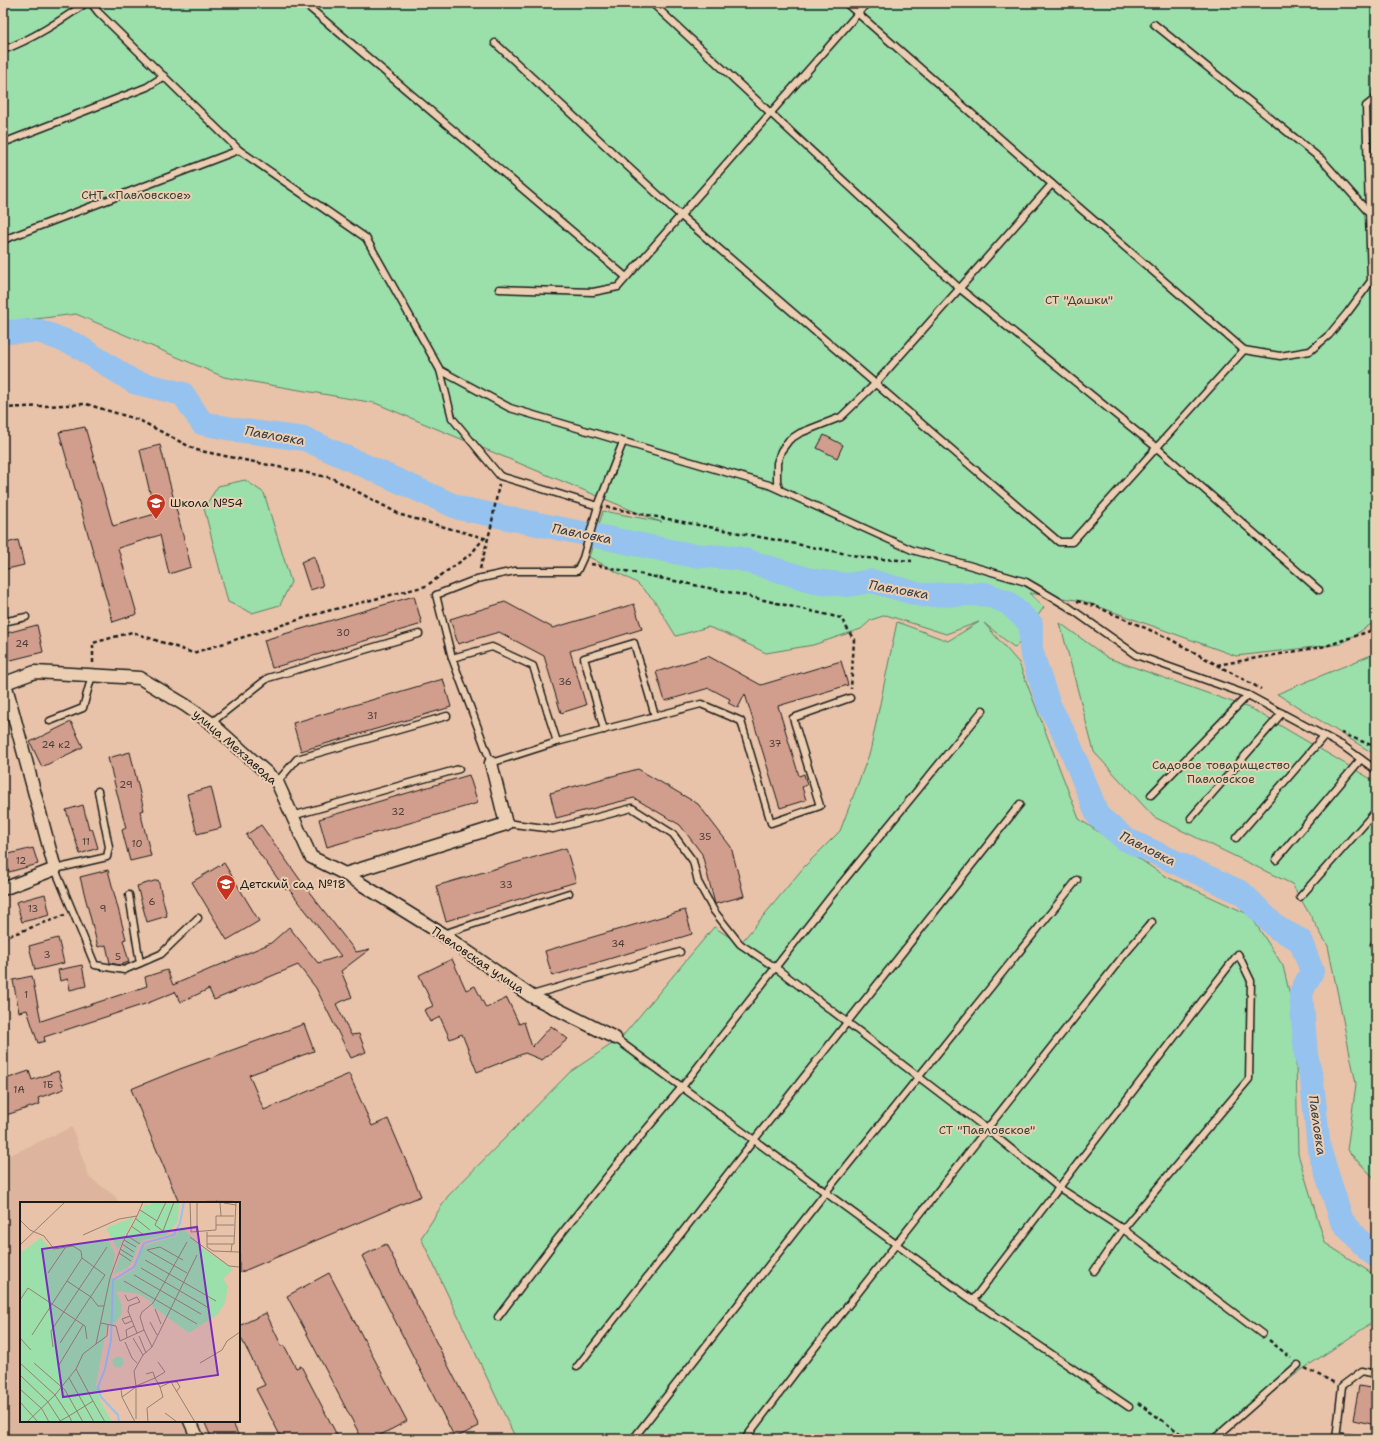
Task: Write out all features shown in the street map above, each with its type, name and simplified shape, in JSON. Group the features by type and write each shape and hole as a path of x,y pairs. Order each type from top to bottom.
{"street":[{"name":"улица Мехзавода","path":"55,870 4,683 35,672 140,678 185,704 210,723 277,782 311,857 345,874"},
{"path":"345,874 506,823 491,763"},
{"path":"3,889 55,870"},
{"name":"Павловская улица","path":"345,874 442,934 531,996 615,1038"},
{"path":"190,1422 198,1439"}],"lane":[{"path":"3,50 19,44 56,23 86,3"},
{"path":"91,3 239,150 366,238 440,370 452,418 500,476 598,506"},
{"path":"304,3 626,277"},
{"path":"652,3 959,288 1157,448 1319,590"},
{"path":"846,3 1244,350 1280,356 1310,352 1329,335 1371,281 1366,106 1376,98"},
{"path":"499,289 593,292 618,287 867,3"},
{"path":"1154,24 1322,160 1369,213"},
{"path":"495,43 681,216 1059,542 1072,542 1244,350"},
{"path":"3,143 147,87 164,76"},
{"path":"3,240 239,150"},
{"path":"779,489 777,480 777,463 781,451 789,440 800,432 841,417 875,384 1052,184"},
{"path":"440,370 510,408 769,485 912,550 1026,582 1067,606 1136,655 1248,696 1343,746 1376,770"},
{"path":"624,442 598,506 582,560 577,571 515,571 477,579 436,595 452,658 491,763 557,742 701,704 742,721 771,823 820,806 793,718 850,698"},
{"path":"3,622 26,617"},
{"path":"210,723 268,678 419,634"},
{"path":"604,730 584,658 634,643 655,716"},
{"path":"452,658 492,647 533,666 557,742"},
{"path":"50,721 84,708 92,675"},
{"path":"1151,795 1248,696"},
{"path":"498,1317 596,1191 682,1087 832,895 983,710"},
{"path":"1191,818 1282,713"},
{"path":"277,782 297,759 447,716"},
{"path":"1236,838 1324,736"},
{"path":"1276,860 1361,759"},
{"path":"292,816 459,769"},
{"path":"98,791 109,847 107,857 55,870 95,965 124,970 161,954 198,918"},
{"path":"578,1367 754,1140 1020,804"},
{"path":"506,823 554,829 632,808 673,834 692,861 698,882 718,916 740,944 776,968 847,1022 1058,1187 1123,1229 1262,1334"},
{"path":"1300,897 1376,811"},
{"path":"633,1439 826,1192 1077,880"},
{"path":"442,934 569,893"},
{"path":"129,895 140,963"},
{"path":"745,1439 896,1244 1123,956 1152,922"},
{"path":"531,996 680,952"},
{"path":"972,1300 1238,954 1252,981 1249,1079 1123,1229 1094,1271"},
{"path":"615,1038 972,1300 1129,1407"},
{"path":"1214,1439 1298,1364"},
{"path":"1357,1439 1336,1438 1342,1386 1362,1371 1376,1374"}],"path":[{"path":"3,408 86,404 139,420 196,450 332,478 401,514 488,539"},
{"path":"477,579 498,496"},
{"path":"598,506 868,558 914,561"},
{"path":"92,675 93,643 132,632 193,653 320,613 426,586 471,554 484,538"},
{"path":"582,560 841,618 854,640 850,698"},
{"path":"1073,600 1095,606 1168,638 1261,689"},
{"path":"1216,665 1326,646 1376,629"},
{"path":"1337,731 1376,747"},
{"path":"3,938 72,911"},
{"path":"1129,1407 1138,1403 1188,1439"}],"shaded area":[{"path":"72,1127 89,1177 115,1196 118,1202 20,1202 20,1422 196,1422 202,1439 3,1439 3,1158"}],"green space":[{"path":"3,3 1376,3 1376,67 1372,70 1376,228 1376,621 1341,644 1236,656 1083,601 1029,593 1044,607 1015,648 984,623 1019,663 1079,819 1165,876 1250,915 1283,966 1295,1016 1298,1154 1325,1243 1376,1276 1376,1320 1300,1371 1213,1439 516,1439 421,1238 448,1196 570,1072 621,1038 714,927 740,944 804,867 840,831 870,752 897,622 948,641 979,622 946,634 886,615 871,620 861,629 813,645 766,653 727,634 708,627 676,636 654,600 637,583 589,557 603,511 662,522 375,403 224,377 76,314 3,323"},
{"path":"245,480 264,493 291,582 280,605 252,613 228,602 204,508 218,486"},
{"name":"Садовое товарищество Павловское","path":"1060,623 1108,658 1252,709 1376,782 1376,1180 1347,1150 1356,1084 1328,946 1292,884 1154,817 1094,752"},
{"path":"1376,653 1376,755 1277,694"}],"building":[{"name":"Школа №54","path":"85,427 113,526 155,514 140,450 160,445 191,567 169,574 160,535 118,548 137,614 113,622 59,432"},
{"path":"824,435 843,445 837,458 817,448"},
{"path":"18,540 24,565 3,570 3,544"},
{"path":"314,556 323,586 310,590 301,562"},
{"path":"414,596 422,624 272,668 264,640"},
{"path":"505,602 553,628 634,604 642,629 570,651 586,705 561,713 544,656 499,632 458,644 450,619"},
{"path":"37,625 43,652 3,662 3,634"},
{"path":"708,656 761,685 841,661 848,685 778,706 799,776 804,774 807,785 802,787 806,800 780,808 745,694 738,708 728,703 730,699 709,688 665,701 656,672"},
{"path":"443,679 451,707 301,751 293,723"},
{"path":"71,722 83,747 42,767 30,742"},
{"path":"130,752 144,810 140,811 151,856 130,861 122,830 126,828 108,758"},
{"path":"638,769 698,804 731,847 744,896 715,904 702,854 680,825 634,798 556,818 550,793"},
{"path":"469,775 478,803 327,847 319,819"},
{"path":"211,787 221,828 197,834 187,794"},
{"path":"83,805 89,829 92,828 98,848 80,854 66,810"},
{"path":"261,825 306,888 356,952 370,949 341,971 352,997 336,1004 351,1035 359,1034 366,1052 351,1058 316,988 298,965 214,1000 209,989 181,1002 175,991 148,1003 44,1037 45,1041 38,1043 27,1010 19,1012 13,980 32,976 41,1021 147,986 145,977 167,970 173,985 271,943 289,927 318,963 341,956 288,888 286,890 246,835"},
{"path":"33,848 38,864 9,872 5,855"},
{"path":"566,848 576,882 446,921 436,886"},
{"name":"Детский сад №18","path":"224,863 259,921 227,940 192,882"},
{"path":"108,870 126,939 123,940 129,962 120,965 110,963 106,945 98,947 80,877"},
{"path":"158,880 167,916 147,922 137,886"},
{"path":"45,894 50,915 22,922 16,902"},
{"path":"685,910 692,934 552,976 545,951"},
{"path":"58,938 64,963 35,970 29,946"},
{"path":"452,959 466,990 475,986 486,1008 507,998 519,1024 524,1022 532,1047 551,1026 568,1039 542,1060 525,1053 477,1072 462,1034 450,1039 440,1017 430,1022 424,1010 433,1006 419,975"},
{"path":"82,965 86,986 70,990 68,979 60,981 58,970"},
{"path":"304,1024 314,1051 249,1075 264,1110 349,1074 372,1126 388,1119 421,1196 240,1273 240,1202 179,1202 131,1089 180,1069"},
{"path":"29,1071 32,1080 58,1071 64,1089 38,1098 40,1104 3,1116 3,1080"},
{"path":"386,1244 479,1426 455,1438 362,1256"},
{"path":"329,1273 407,1421 373,1439 362,1439 287,1296"},
{"path":"266,1313 282,1347 284,1345 296,1368 301,1366 339,1439 282,1439 256,1389 265,1385 240,1336 240,1326"},
{"path":"1359,1386 1376,1389 1376,1425 1353,1420"},
{"path":"204,1422 232,1422 240,1439 212,1439"}],"waterway":[{"name":"Павловка","path":"3,332 39,331 76,345 134,382 183,394 202,423 237,430 305,439 459,508 690,555 737,558 814,581 848,585 871,581 921,595 985,594 1007,602 1031,624 1031,649 1049,705 1068,741 1098,816 1125,839 1242,893 1277,928 1300,940 1312,971 1301,993 1306,1055 1312,1081 1319,1149 1342,1221 1367,1249 1376,1256"}],"place":[{"name":"Школа №54","path":"156,520"},
{"name":"Детский сад №18","path":"226,901"}],"park label":[{"name":"СНТ «Павловское»","path":"136,195"},
{"name":"СТ \"Дашки\"","path":"1079,300"},
{"name":"СТ \"Павловское\"","path":"987,1130"}]}
